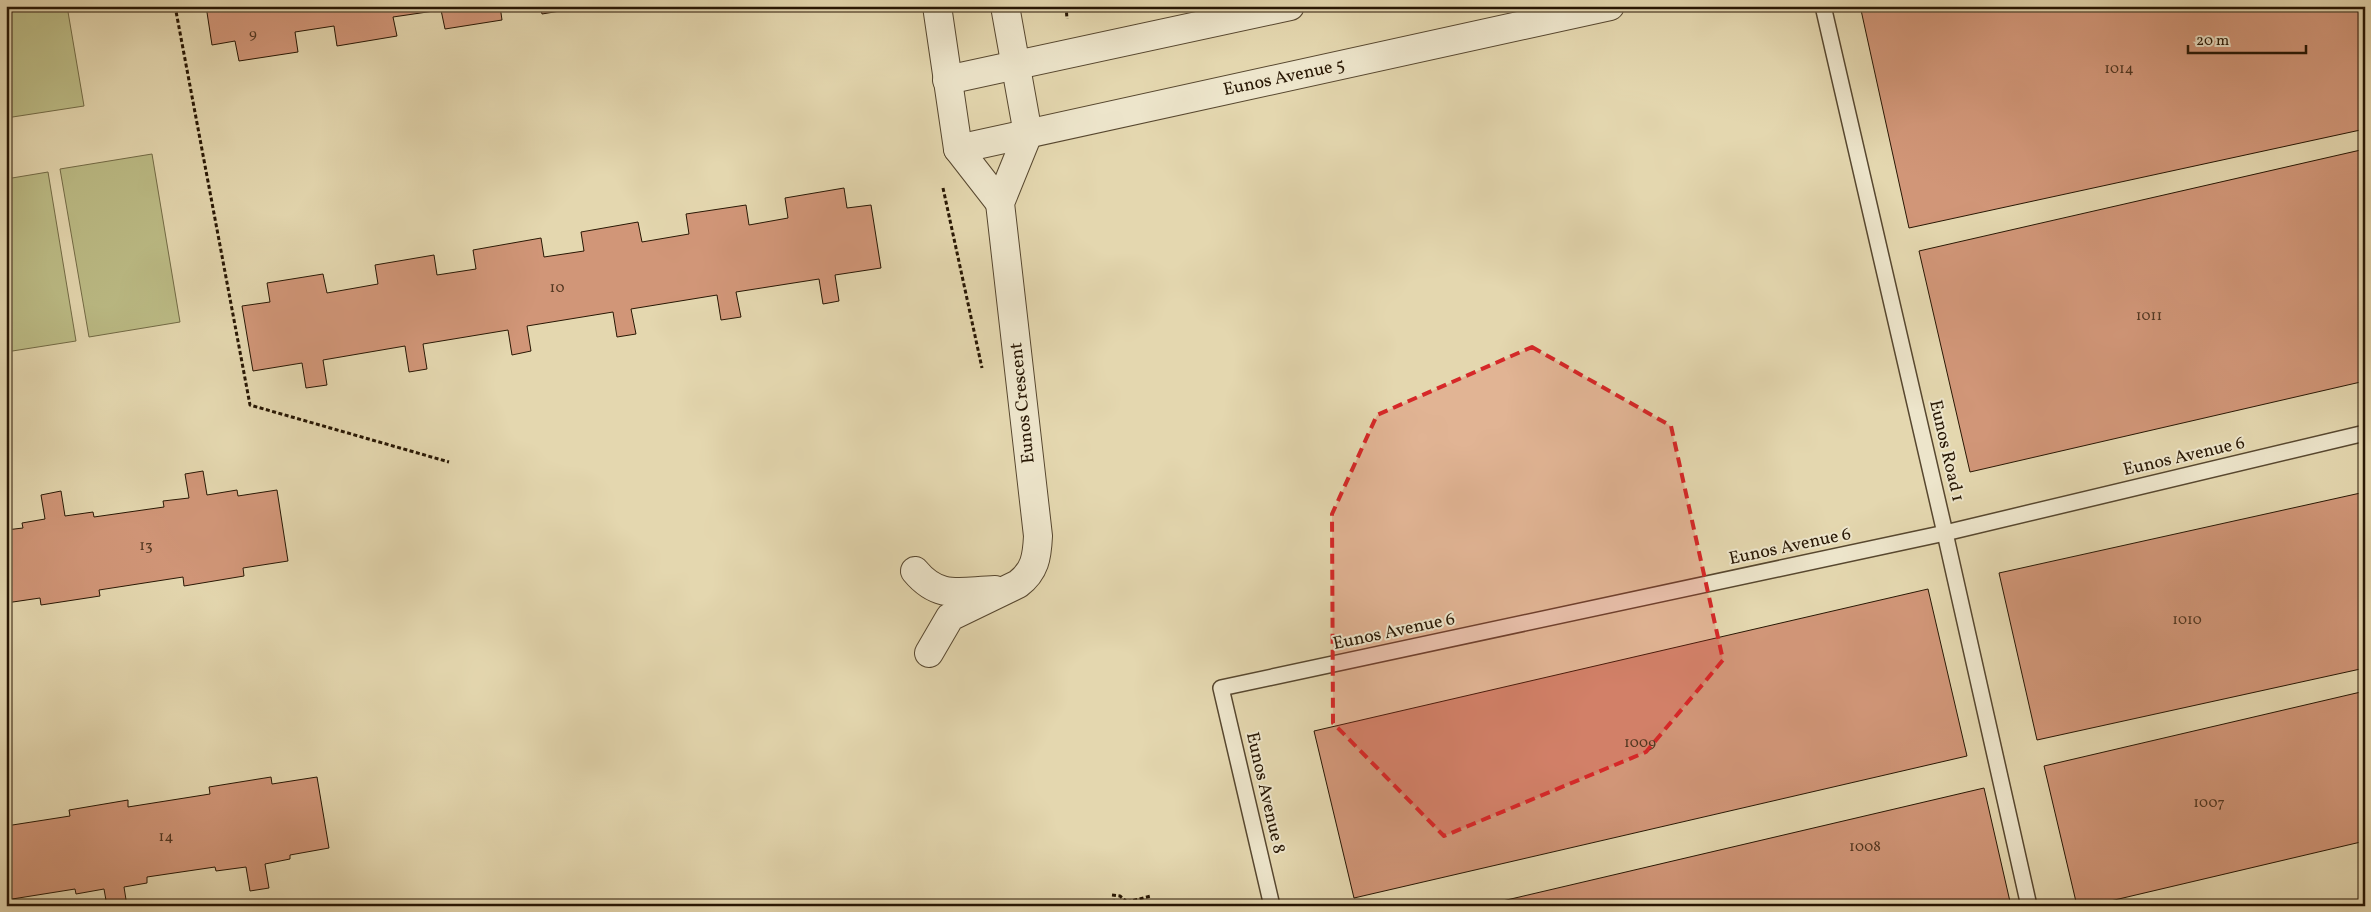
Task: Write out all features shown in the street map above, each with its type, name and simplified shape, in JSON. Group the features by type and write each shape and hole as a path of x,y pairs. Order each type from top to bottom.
{"street":[{"path":"937,6 958,150 1000,203"},
{"path":"1005,6 1028,134"},
{"path":"947,80 1290,6"},
{"name":"Eunos Avenue 5","path":"958,150 1610,6"},
{"name":"Eunos Crescent","path":"929,653 950,617 1018,584 1028,577 1033,568 1037,553 1038,536 1000,203 1028,134"},
{"name":"Eunos Crescent","path":"915,571 926,585 942,591 1007,589"}],"lane":[{"name":"Eunos Road 1","path":"1823,6 2029,906"},
{"name":"Eunos Avenue 6","path":"1221,688 1945,533 2365,433"},
{"name":"Eunos Avenue 8","path":"1221,688 1272,906"}],"path":[{"path":"175,6 250,405 449,462"},
{"path":"941,180 982,370"},
{"path":"1112,896 1120,896 1127,904 1151,896"}],"highlighted area":[{"path":"1532,347 1671,426 1723,660 1646,752 1444,836 1333,723 1332,514 1377,415"}],"green space":[{"path":"6,6 67,6 84,106 6,118"},
{"path":"152,154 180,322 89,337 60,169"},
{"path":"48,172 76,341 6,352 6,179"}],"building":[{"path":"206,6 500,6 502,20 445,29 441,10 393,17 397,36 337,46 334,26 295,32 298,52 239,61 235,41 212,45"},
{"path":"540,6 590,6 542,14"},
{"path":"1878,6 2365,6 2365,129 1909,228 1861,10"},
{"path":"2365,149 2365,381 1970,472 1919,251"},
{"path":"844,188 847,208 871,205 881,268 835,275 839,301 823,304 819,279 736,292 741,317 721,320 717,295 631,309 636,334 617,337 613,312 527,326 531,351 512,355 508,330 423,344 427,369 409,372 405,346 323,360 327,385 306,388 302,363 253,371 242,306 270,302 267,283 323,274 327,293 378,284 375,265 434,255 437,275 476,269 473,250 541,238 544,257 584,251 581,232 638,222 642,242 689,234 686,214 746,205 749,225 788,218 785,198"},
{"path":"203,471 207,495 237,490 238,496 277,490 288,561 243,568 244,576 184,586 183,577 99,590 100,596 41,605 40,598 6,603 6,530 23,528 22,523 45,519 41,495 61,491 65,516 93,512 94,517 164,507 163,501 189,498 185,474"},
{"path":"2365,492 2365,668 2037,740 1999,573"},
{"path":"1928,589 1967,756 1354,898 1314,731"},
{"path":"2365,691 2365,841 2089,906 2077,906 2044,766"},
{"path":"271,777 272,784 317,777 329,848 290,855 290,859 265,864 269,888 250,891 246,867 216,871 215,867 147,877 147,883 124,887 127,906 107,906 104,889 76,894 75,889 6,900 6,826 70,816 69,810 128,800 128,807 210,794 209,787"},
{"path":"1984,788 2011,906 1481,906"},
{"path":"1115,900 1116,906 1077,906"}]}
